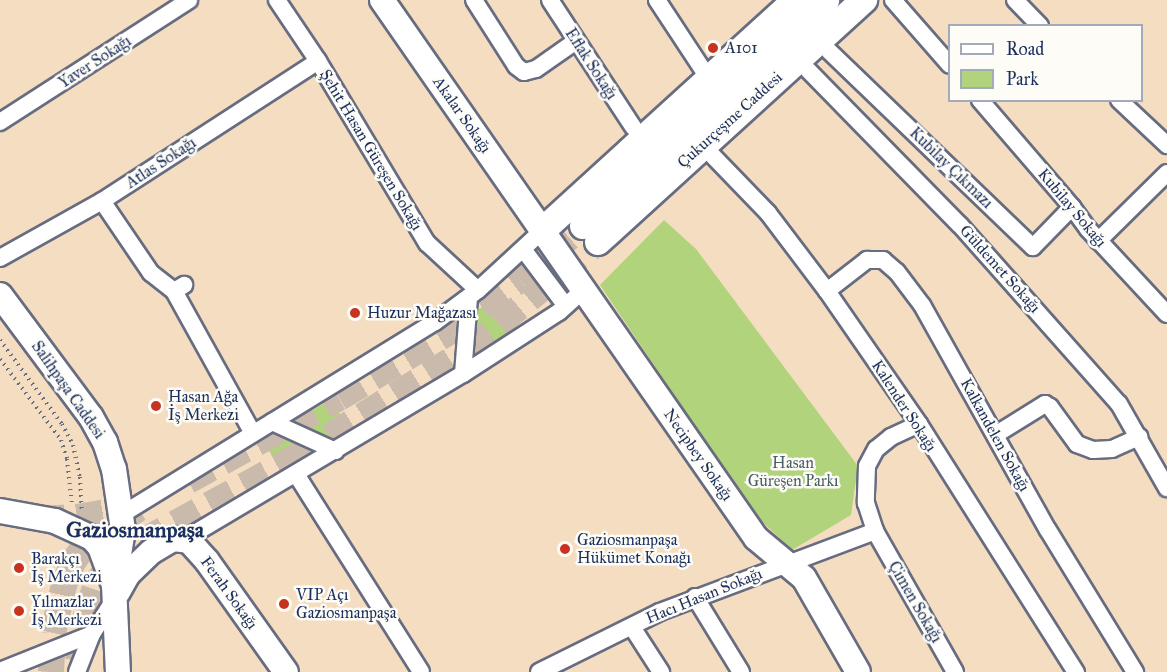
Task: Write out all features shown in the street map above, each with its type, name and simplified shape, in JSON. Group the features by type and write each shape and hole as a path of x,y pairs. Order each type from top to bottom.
{"main road":[{"path":"542,231 796,0"},
{"name":"Çukurçeşme Caddesi","path":"826,0 590,234 864,0"}],"street":[{"name":"Yaver Sokağı","path":"0,122 189,0"},
{"name":"Şehit Hasan Güreşen Sokağı","path":"277,0 318,60 427,243 473,294"},
{"name":"Akalar Sokağı","path":"382,0 542,231"},
{"path":"474,0 516,66 524,72 536,69 576,41"},
{"name":"Eflak Sokağı","path":"550,0 633,127"},
{"path":"657,0 703,70"},
{"path":"893,0 948,63"},
{"path":"1015,0 1038,24"},
{"name":"Kubilay Çıkmazı","path":"829,51 1033,247 1072,207"},
{"name":"Atlas Sokağı","path":"0,258 102,201 318,60"},
{"name":"Güldemet Sokağı","path":"808,70 960,225 1119,404 1167,488"},
{"name":"Kubilay Sokağı","path":"982,102 1072,207 1098,241 1167,314"},
{"path":"1121,102 1167,145"},
{"name":"Kalender Sokağı","path":"712,155 768,213 827,291 919,424 1076,672"},
{"path":"1098,241 1167,173"},
{"path":"102,201 151,273 179,288 252,432"},
{"path":"121,515 252,432 435,322 473,294 542,231"},
{"name":"Necipbey Sokağı","path":"542,231 574,298 756,538 804,578 858,672"},
{"path":"189,541 195,533 464,374 574,298 523,249"},
{"name":"Kalkandelen Sokağı","path":"827,291 867,261 884,260 897,272 922,304 1048,530 1135,672"},
{"path":"464,374 473,294"},
{"name":"Salihpaşa Caddesi","path":"0,295 68,383 105,442 114,470 121,515 122,549 114,592"},
{"path":"995,435 1045,405 1050,407 1077,444 1093,450 1112,448 1139,437"},
{"path":"272,422 336,451"},
{"name":"Çimen Sokağı","path":"919,424 891,437 876,449 867,466 866,503 875,531 955,672"},
{"path":"296,474 421,672"},
{"path":"0,511 55,521 86,534 100,547 114,592 118,672"},
{"name":"Hacı Hasan Sokağı","path":"542,672 695,597 875,531"},
{"name":"Ferah Sokağı","path":"114,592 128,574 151,552 173,539 189,541 207,561 286,672"},
{"path":"77,672 92,634 114,592"},
{"path":"695,597 741,672"},
{"path":"632,627 661,672"},
{"path":"0,671 92,634"}],"path":[{"path":"0,340 62,424 73,445 80,477 82,514"},
{"path":"0,359 61,440 67,459 72,513"}],"green space":[{"name":"Hasan Güreşen Parkı","path":"664,220 696,249 858,466 851,515 792,550 755,515 600,285"},
{"path":"493,301 512,333 473,355 477,310"},
{"path":"331,399 350,431 334,440 293,422"},
{"path":"279,433 319,450 282,472 263,441"}],"tunnel":[{"path":"188,481 339,398 451,331 520,280 583,226"},
{"path":"78,661 86,614 97,582 112,563 141,542 296,457 469,349 598,242"},
{"path":"39,519 77,517 131,508"},
{"path":"51,672 53,633 64,585 73,562 86,544 138,509"}],"place":[{"name":"A101","path":"713,48"},
{"name":"Huzur Mağazası","path":"355,313"},
{"name":"Hasan Ağa İş Merkezi","path":"156,406"},
{"name":"Gaziosmanpaşa Hükümet Konağı","path":"565,549"},
{"name":"Barakçı İş Merkezi","path":"19,568"},
{"name":"VIP Açı Gaziosmanpaşa","path":"284,604"},
{"name":"Yılmazlar İş Merkezi","path":"19,611"}],"district":[{"name":"Gaziosmanpaşa","path":"135,530"}]}
